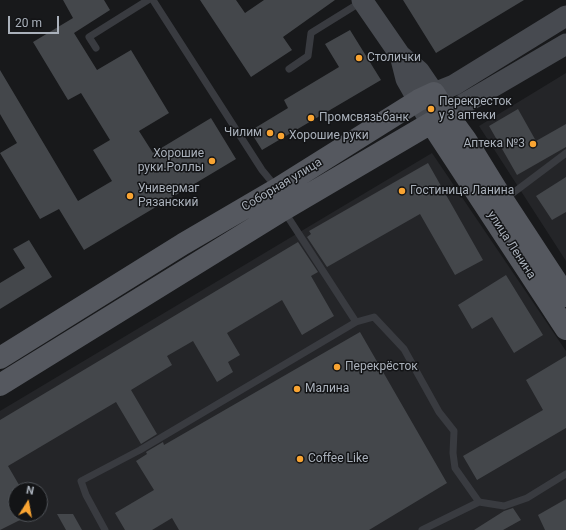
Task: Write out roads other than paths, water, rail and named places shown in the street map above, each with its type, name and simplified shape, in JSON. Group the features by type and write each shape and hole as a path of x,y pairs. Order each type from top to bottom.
{"main road":[{"path":"362,1 400,55 406,79 426,96"},
{"name":"Соборная улица","path":"0,358 183,244 277,189 426,96 454,85 566,16"},
{"name":"Соборная улица","path":"0,386 284,210 566,44"},
{"name":"улица Ленина","path":"426,96 566,329"},
{"name":"улица Ленина","path":"439,119 466,140 503,200 566,296"}],"lane":[{"path":"96,48 89,37 148,0"},
{"path":"153,0 262,170 277,189"},
{"path":"289,69 308,56 311,33 362,1"},
{"path":"503,200 566,153"},
{"path":"284,210 356,322"},
{"path":"105,530 86,494 81,481 140,450 356,322 374,317 404,349 439,412 454,431 453,453 455,468 479,502"},
{"path":"422,530 479,502 504,506 527,498 566,474"}],"place":[{"name":"Столички","path":"359,58"},
{"name":"Перекресток у 3 аптеки","path":"431,109"},
{"name":"Промсвязьбанк","path":"311,118"},
{"name":"Чилим","path":"270,133"},
{"name":"Хорошие руки","path":"281,136"},
{"name":"Аптека №3","path":"533,144"},
{"name":"Хорошие руки.Роллы","path":"212,161"},
{"name":"Гостиница Ланина","path":"402,191"},
{"name":"Универмаг Рязанский","path":"130,196"},
{"name":"Перекрёсток","path":"337,367"},
{"name":"Малина","path":"297,389"},
{"name":"Coffee Like","path":"300,459"}]}
